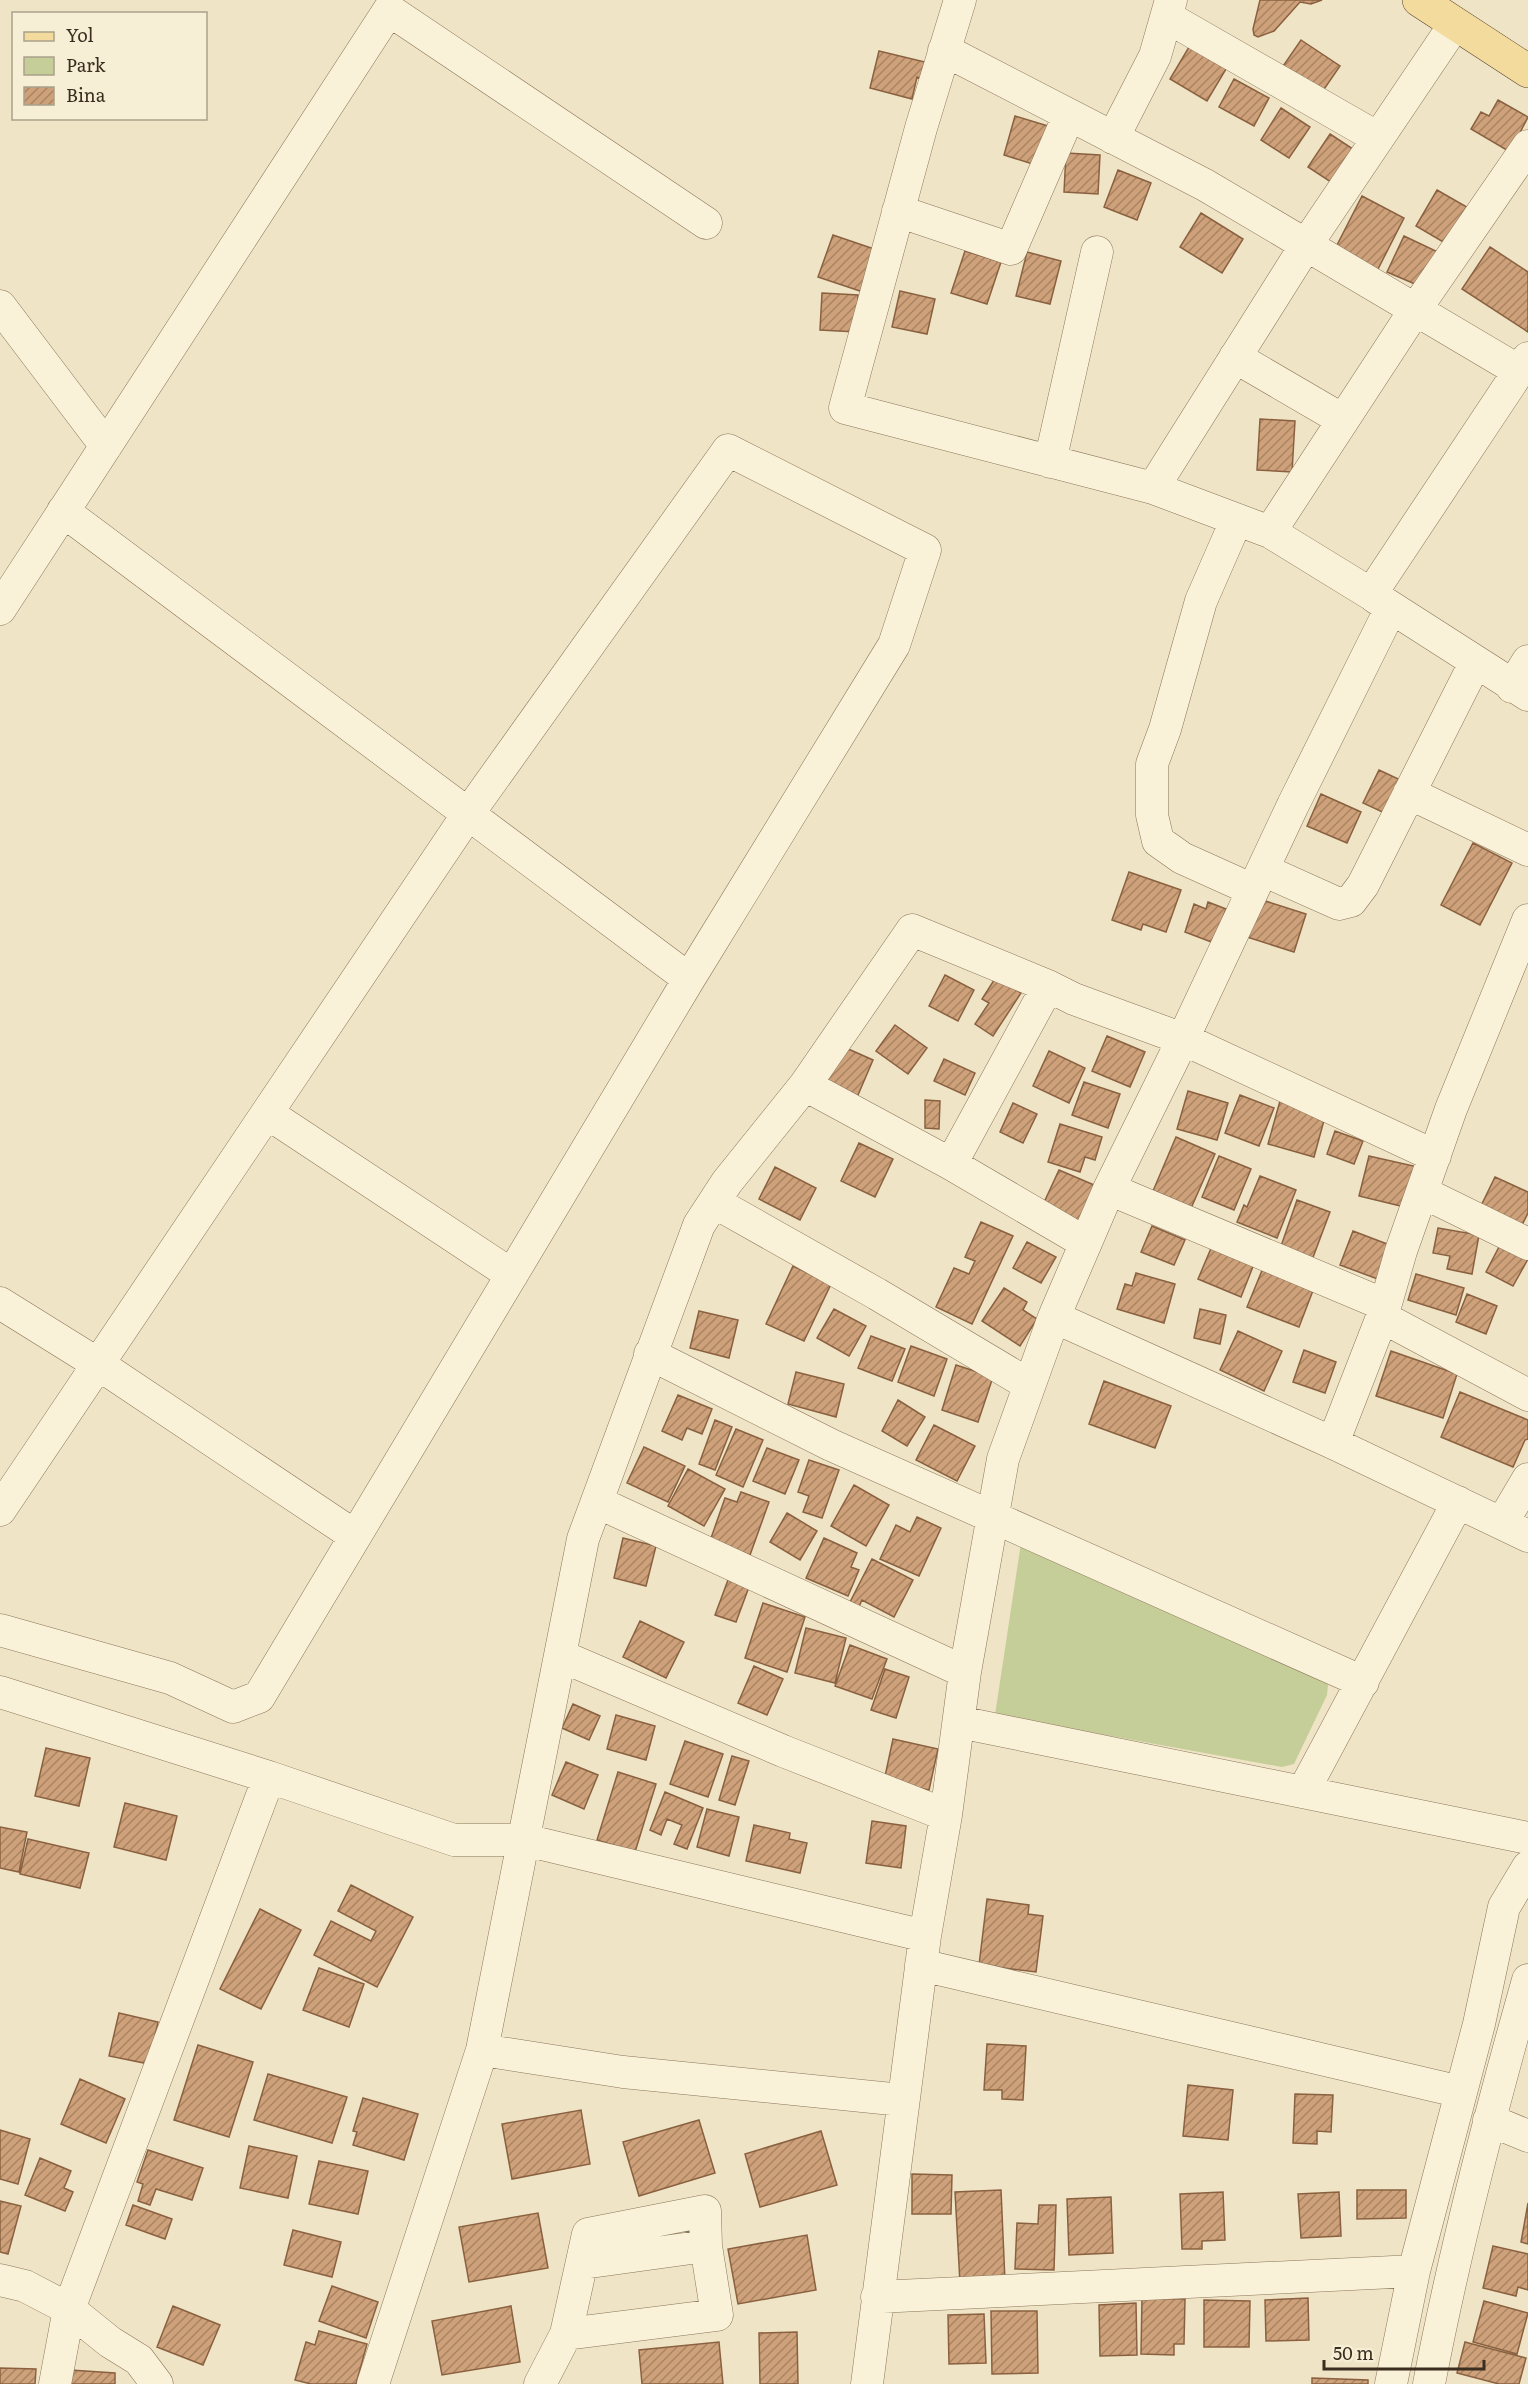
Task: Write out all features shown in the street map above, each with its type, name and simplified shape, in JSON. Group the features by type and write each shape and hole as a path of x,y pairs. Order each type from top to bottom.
{"main road":[{"path":"1419,0 1528,71"}],"street":[{"path":"960,0 898,211 845,408 1153,488 1270,532 1520,691 1528,661"},
{"path":"0,609 106,446 382,5 706,223"},
{"path":"1113,138 1155,56 1169,8 1378,138"},
{"path":"1153,488 1306,245 1455,24"},
{"path":"867,2384 923,1951 946,1815 965,1672 1003,1459 1028,1384 1054,1317 1109,1189 1258,880 1381,601 1524,365 1415,310 1205,185 944,50"},
{"path":"898,211 1011,249 1069,115"},
{"path":"1270,532 1415,310 1528,146"},
{"path":"1050,462 1097,252"},
{"path":"0,306 106,446"},
{"path":"1235,357 1343,420"},
{"path":"0,1510 468,814 728,450 925,550 894,645 689,979 258,1697 233,1707 170,1678 0,1630"},
{"path":"63,512 689,979"},
{"path":"1236,521 1201,601 1165,729 1152,764 1151,796 1158,841 1182,858 1339,904 1351,901 1363,885 1475,663"},
{"path":"1409,793 1528,850"},
{"path":"1333,1443 1383,1311 1435,1156 1520,964 1528,920"},
{"path":"373,2384 482,2050 583,1539 650,1354 699,1225 714,1202 805,1086 912,930 1183,1039 1435,1156"},
{"path":"951,1164 1048,986"},
{"path":"805,1086 951,1164 1086,1243"},
{"path":"267,1113 512,1275"},
{"path":"1109,1189 1383,1311 1528,1395"},
{"path":"1422,1192 1528,1244"},
{"path":"714,1202 877,1294 1028,1384"},
{"path":"0,1303 98,1364 355,1536"},
{"path":"1054,1317 1333,1443 1515,1530 1528,1479"},
{"path":"650,1354 831,1445 1363,1682"},
{"path":"597,1502 965,1672"},
{"path":"1302,1792 1458,1502"},
{"path":"561,1656 783,1751 946,1815"},
{"path":"0,1692 269,1777 454,1840 525,1840 923,1951 1461,2092"},
{"path":"959,1722 1528,1838"},
{"path":"55,2384 69,2309 269,1777"},
{"path":"1391,2384 1414,2271 1479,2024 1504,1907 1528,1868"},
{"path":"1429,2384 1450,2278 1488,2120 1528,1980"},
{"path":"482,2050 623,2072 902,2100"},
{"path":"1488,2120 1528,2136"},
{"path":"540,2384 566,2334 588,2234 705,2211 706,2246 717,2315 566,2334"},
{"path":"877,2297 1414,2271"},
{"path":"0,2280 25,2286 69,2309 110,2342 139,2360 157,2384"}],"green space":[{"path":"1021,1543 1324,1680 1328,1685 1327,1695 1294,1764 1282,1767 995,1715"}],"building":[{"path":"1260,0 1322,0 1311,4 1300,2 1274,31 1258,37 1254,35 1253,29"},
{"path":"1301,40 1340,66 1318,98 1279,72"},
{"path":"1192,42 1229,64 1207,101 1170,79"},
{"path":"879,51 929,63 925,80 917,77 912,99 870,88"},
{"path":"1234,79 1269,98 1254,126 1219,107"},
{"path":"1498,100 1528,117 1510,152 1471,129 1481,112 1489,116"},
{"path":"1281,108 1310,127 1289,158 1261,140"},
{"path":"1015,116 1048,126 1036,165 1004,155"},
{"path":"1330,134 1362,155 1340,188 1308,167"},
{"path":"1066,153 1100,155 1098,194 1064,192"},
{"path":"1118,170 1151,183 1137,220 1104,207"},
{"path":"1437,190 1472,210 1450,246 1416,226"},
{"path":"1362,196 1404,218 1376,273 1334,251"},
{"path":"1201,213 1243,239 1222,273 1180,247"},
{"path":"833,235 877,250 863,292 818,277"},
{"path":"1404,236 1438,252 1422,287 1387,272"},
{"path":"1490,247 1528,272 1528,332 1462,289"},
{"path":"965,251 1001,262 987,304 951,293"},
{"path":"1027,252 1061,261 1050,304 1016,296"},
{"path":"900,291 935,299 927,334 892,327"},
{"path":"822,293 858,295 857,332 820,330"},
{"path":"1260,419 1295,421 1292,472 1257,470"},
{"path":"1379,770 1407,783 1391,816 1363,803"},
{"path":"1321,794 1361,812 1347,843 1307,826"},
{"path":"1473,843 1512,863 1480,925 1441,905"},
{"path":"1129,872 1181,890 1166,932 1143,924 1141,930 1112,920"},
{"path":"1259,899 1306,914 1294,952 1247,937"},
{"path":"1208,902 1226,909 1214,943 1185,932 1194,904 1206,909"},
{"path":"945,975 974,990 958,1021 929,1006"},
{"path":"996,977 1021,993 993,1036 975,1024 989,1003 982,999"},
{"path":"895,1025 927,1048 908,1074 876,1051"},
{"path":"1107,1036 1145,1052 1130,1087 1092,1071"},
{"path":"837,1044 873,1060 855,1102 818,1085"},
{"path":"1049,1051 1085,1068 1069,1103 1033,1086"},
{"path":"944,1059 975,1073 965,1095 934,1081"},
{"path":"1084,1082 1120,1094 1108,1128 1072,1115"},
{"path":"1188,1091 1228,1103 1217,1140 1177,1129"},
{"path":"1240,1095 1274,1108 1259,1146 1225,1133"},
{"path":"925,1100 940,1101 939,1129 925,1128"},
{"path":"1280,1101 1326,1113 1314,1157 1268,1144"},
{"path":"1013,1103 1037,1114 1023,1143 1000,1132"},
{"path":"1060,1124 1102,1137 1095,1160 1085,1157 1080,1172 1048,1162"},
{"path":"1335,1131 1363,1141 1354,1164 1327,1154"},
{"path":"1176,1137 1215,1154 1188,1215 1150,1198"},
{"path":"859,1143 893,1159 875,1197 841,1181"},
{"path":"1219,1156 1251,1169 1234,1210 1202,1197"},
{"path":"1369,1156 1418,1167 1409,1208 1359,1196"},
{"path":"775,1167 816,1188 800,1220 759,1199"},
{"path":"1059,1170 1101,1188 1083,1228 1041,1209"},
{"path":"1260,1176 1296,1190 1277,1238 1237,1222 1244,1205 1247,1207"},
{"path":"1495,1177 1528,1192 1528,1213 1520,1229 1479,1210"},
{"path":"1297,1200 1330,1212 1312,1260 1280,1249"},
{"path":"981,1222 1013,1236 972,1324 936,1307 954,1268 969,1274 975,1261 965,1257"},
{"path":"1152,1226 1185,1240 1174,1265 1141,1252"},
{"path":"1438,1228 1479,1235 1472,1274 1447,1269 1450,1256 1433,1253"},
{"path":"1353,1231 1395,1247 1383,1281 1340,1265"},
{"path":"1027,1242 1056,1257 1041,1283 1013,1268"},
{"path":"1501,1243 1528,1259 1513,1286 1486,1272"},
{"path":"1212,1246 1254,1264 1241,1297 1198,1279"},
{"path":"793,1266 831,1284 804,1341 766,1324"},
{"path":"1263,1268 1314,1288 1299,1327 1247,1307"},
{"path":"1136,1273 1175,1284 1164,1323 1117,1309 1125,1284 1132,1286"},
{"path":"1416,1274 1464,1288 1456,1315 1408,1300"},
{"path":"1004,1288 1027,1302 1023,1310 1037,1319 1020,1346 982,1321"},
{"path":"1467,1294 1497,1306 1486,1334 1456,1322"},
{"path":"834,1309 866,1326 849,1356 817,1338"},
{"path":"1200,1309 1226,1315 1220,1344 1194,1338"},
{"path":"699,1311 738,1320 729,1358 690,1348"},
{"path":"1238,1331 1282,1351 1264,1391 1220,1370"},
{"path":"871,1336 905,1349 892,1381 858,1368"},
{"path":"911,1346 947,1359 934,1396 898,1382"},
{"path":"1304,1350 1336,1362 1325,1393 1293,1382"},
{"path":"1391,1351 1457,1374 1443,1418 1376,1396"},
{"path":"956,1365 993,1377 978,1422 942,1410"},
{"path":"796,1372 844,1384 836,1417 788,1404"},
{"path":"1104,1381 1171,1406 1155,1448 1089,1424"},
{"path":"1460,1392 1528,1420 1528,1439 1525,1440 1513,1467 1441,1437"},
{"path":"678,1395 712,1409 702,1434 687,1428 682,1440 662,1431"},
{"path":"898,1400 925,1417 907,1446 882,1431"},
{"path":"715,1420 732,1427 715,1470 699,1464"},
{"path":"934,1425 975,1446 957,1481 916,1460"},
{"path":"736,1429 763,1440 743,1487 716,1475"},
{"path":"644,1447 685,1466 668,1502 627,1483"},
{"path":"767,1448 799,1460 785,1494 753,1481"},
{"path":"809,1460 839,1470 822,1518 803,1512 809,1496 798,1492"},
{"path":"688,1469 725,1489 704,1526 668,1506"},
{"path":"854,1485 889,1505 866,1546 831,1526"},
{"path":"741,1492 769,1502 750,1555 710,1541 725,1498 737,1502"},
{"path":"787,1513 817,1531 800,1560 770,1542"},
{"path":"917,1517 941,1528 919,1576 880,1559 896,1525 910,1532"},
{"path":"623,1538 656,1546 646,1586 614,1578"},
{"path":"824,1538 857,1553 851,1567 859,1570 848,1596 806,1578"},
{"path":"872,1559 913,1580 894,1617 862,1600 857,1611 848,1606"},
{"path":"728,1580 749,1587 736,1622 715,1615"},
{"path":"763,1603 805,1617 787,1672 745,1658"},
{"path":"640,1621 684,1642 666,1678 623,1657"},
{"path":"806,1628 846,1638 835,1683 795,1673"},
{"path":"850,1645 887,1659 872,1699 835,1686"},
{"path":"754,1666 783,1679 767,1715 738,1703"},
{"path":"885,1669 909,1677 896,1718 871,1710"},
{"path":"573,1704 600,1716 589,1740 562,1728"},
{"path":"616,1715 655,1726 646,1760 607,1749"},
{"path":"893,1739 938,1749 929,1790 884,1781"},
{"path":"685,1741 723,1754 708,1797 670,1784"},
{"path":"46,1748 90,1758 79,1806 35,1796"},
{"path":"732,1756 749,1761 735,1805 719,1800"},
{"path":"566,1762 598,1775 584,1809 552,1795"},
{"path":"618,1772 656,1784 635,1852 597,1840"},
{"path":"665,1792 703,1808 687,1849 674,1844 682,1825 667,1819 661,1835 650,1830"},
{"path":"125,1803 177,1816 166,1860 114,1847"},
{"path":"707,1809 739,1817 729,1856 697,1847"},
{"path":"872,1821 906,1826 901,1868 866,1863"},
{"path":"754,1825 790,1833 789,1839 807,1843 800,1873 746,1861"},
{"path":"0,1827 27,1832 19,1872 0,1868"},
{"path":"28,1839 89,1853 80,1888 20,1874"},
{"path":"351,1885 413,1917 377,1987 314,1955 331,1921 371,1941 376,1931 338,1911"},
{"path":"987,1899 1029,1905 1028,1914 1043,1916 1036,1972 979,1965"},
{"path":"260,1909 301,1930 261,2009 220,1989"},
{"path":"319,1968 364,1984 349,2027 303,2010"},
{"path":"119,2013 158,2022 149,2064 109,2056"},
{"path":"987,2044 1026,2046 1023,2100 1002,2099 1002,2090 984,2090"},
{"path":"198,2045 253,2062 229,2137 174,2120"},
{"path":"268,2074 347,2097 332,2143 254,2120"},
{"path":"80,2079 125,2099 106,2143 61,2124"},
{"path":"1188,2085 1233,2090 1228,2140 1183,2136"},
{"path":"1295,2094 1333,2095 1331,2132 1317,2131 1317,2144 1293,2143"},
{"path":"363,2098 418,2114 404,2160 353,2145 357,2132 353,2131"},
{"path":"581,2110 590,2164 512,2179 502,2124"},
{"path":"699,2120 715,2173 639,2196 623,2142"},
{"path":"0,2130 30,2139 18,2184 0,2179"},
{"path":"821,2131 837,2185 760,2207 745,2154"},
{"path":"249,2146 297,2156 288,2198 240,2188"},
{"path":"148,2150 203,2168 192,2200 156,2189 150,2205 138,2201 143,2184 137,2182"},
{"path":"40,2158 71,2171 64,2188 73,2192 65,2211 25,2195"},
{"path":"319,2161 368,2171 358,2214 309,2204"},
{"path":"912,2174 952,2175 951,2214 912,2214"},
{"path":"1001,2190 1005,2281 960,2283 955,2192"},
{"path":"1357,2190 1406,2190 1406,2218 1357,2219"},
{"path":"1223,2192 1225,2240 1202,2241 1202,2249 1182,2249 1180,2194"},
{"path":"1339,2192 1341,2236 1301,2238 1298,2194"},
{"path":"1111,2197 1113,2253 1069,2255 1067,2199"},
{"path":"0,2201 21,2206 8,2254 0,2252"},
{"path":"1528,2203 1528,2244 1521,2242"},
{"path":"133,2205 172,2219 165,2239 126,2225"},
{"path":"1039,2205 1056,2205 1054,2270 1015,2269 1017,2223 1038,2224"},
{"path":"538,2213 548,2268 469,2282 459,2227"},
{"path":"293,2230 341,2242 332,2277 284,2265"},
{"path":"807,2235 816,2290 738,2304 728,2249"},
{"path":"1493,2246 1528,2254 1528,2290 1518,2287 1516,2296 1483,2288"},
{"path":"332,2286 378,2302 366,2338 319,2321"},
{"path":"1142,2298 1185,2299 1184,2344 1174,2344 1174,2355 1141,2354"},
{"path":"1308,2298 1309,2340 1266,2341 1265,2300"},
{"path":"1204,2300 1250,2301 1249,2347 1204,2347"},
{"path":"1484,2301 1528,2313 1517,2354 1473,2342"},
{"path":"1136,2303 1137,2355 1100,2356 1099,2305"},
{"path":"173,2306 220,2325 203,2365 157,2347"},
{"path":"511,2306 520,2362 442,2375 432,2321"},
{"path":"991,2311 1037,2311 1038,2373 992,2374"},
{"path":"984,2314 986,2363 949,2364 948,2315"},
{"path":"319,2331 367,2344 356,2384 311,2384 295,2380 306,2342 315,2345"},
{"path":"797,2332 798,2384 760,2384 759,2333"},
{"path":"719,2342 723,2384 642,2384 639,2350"},
{"path":"1465,2342 1526,2358 1519,2384 1499,2384 1457,2373"},
{"path":"0,2368 36,2369 35,2384 0,2384"},
{"path":"70,2370 115,2373 115,2384 69,2384"},
{"path":"1312,2378 1368,2380 1368,2384 1312,2384"}]}
